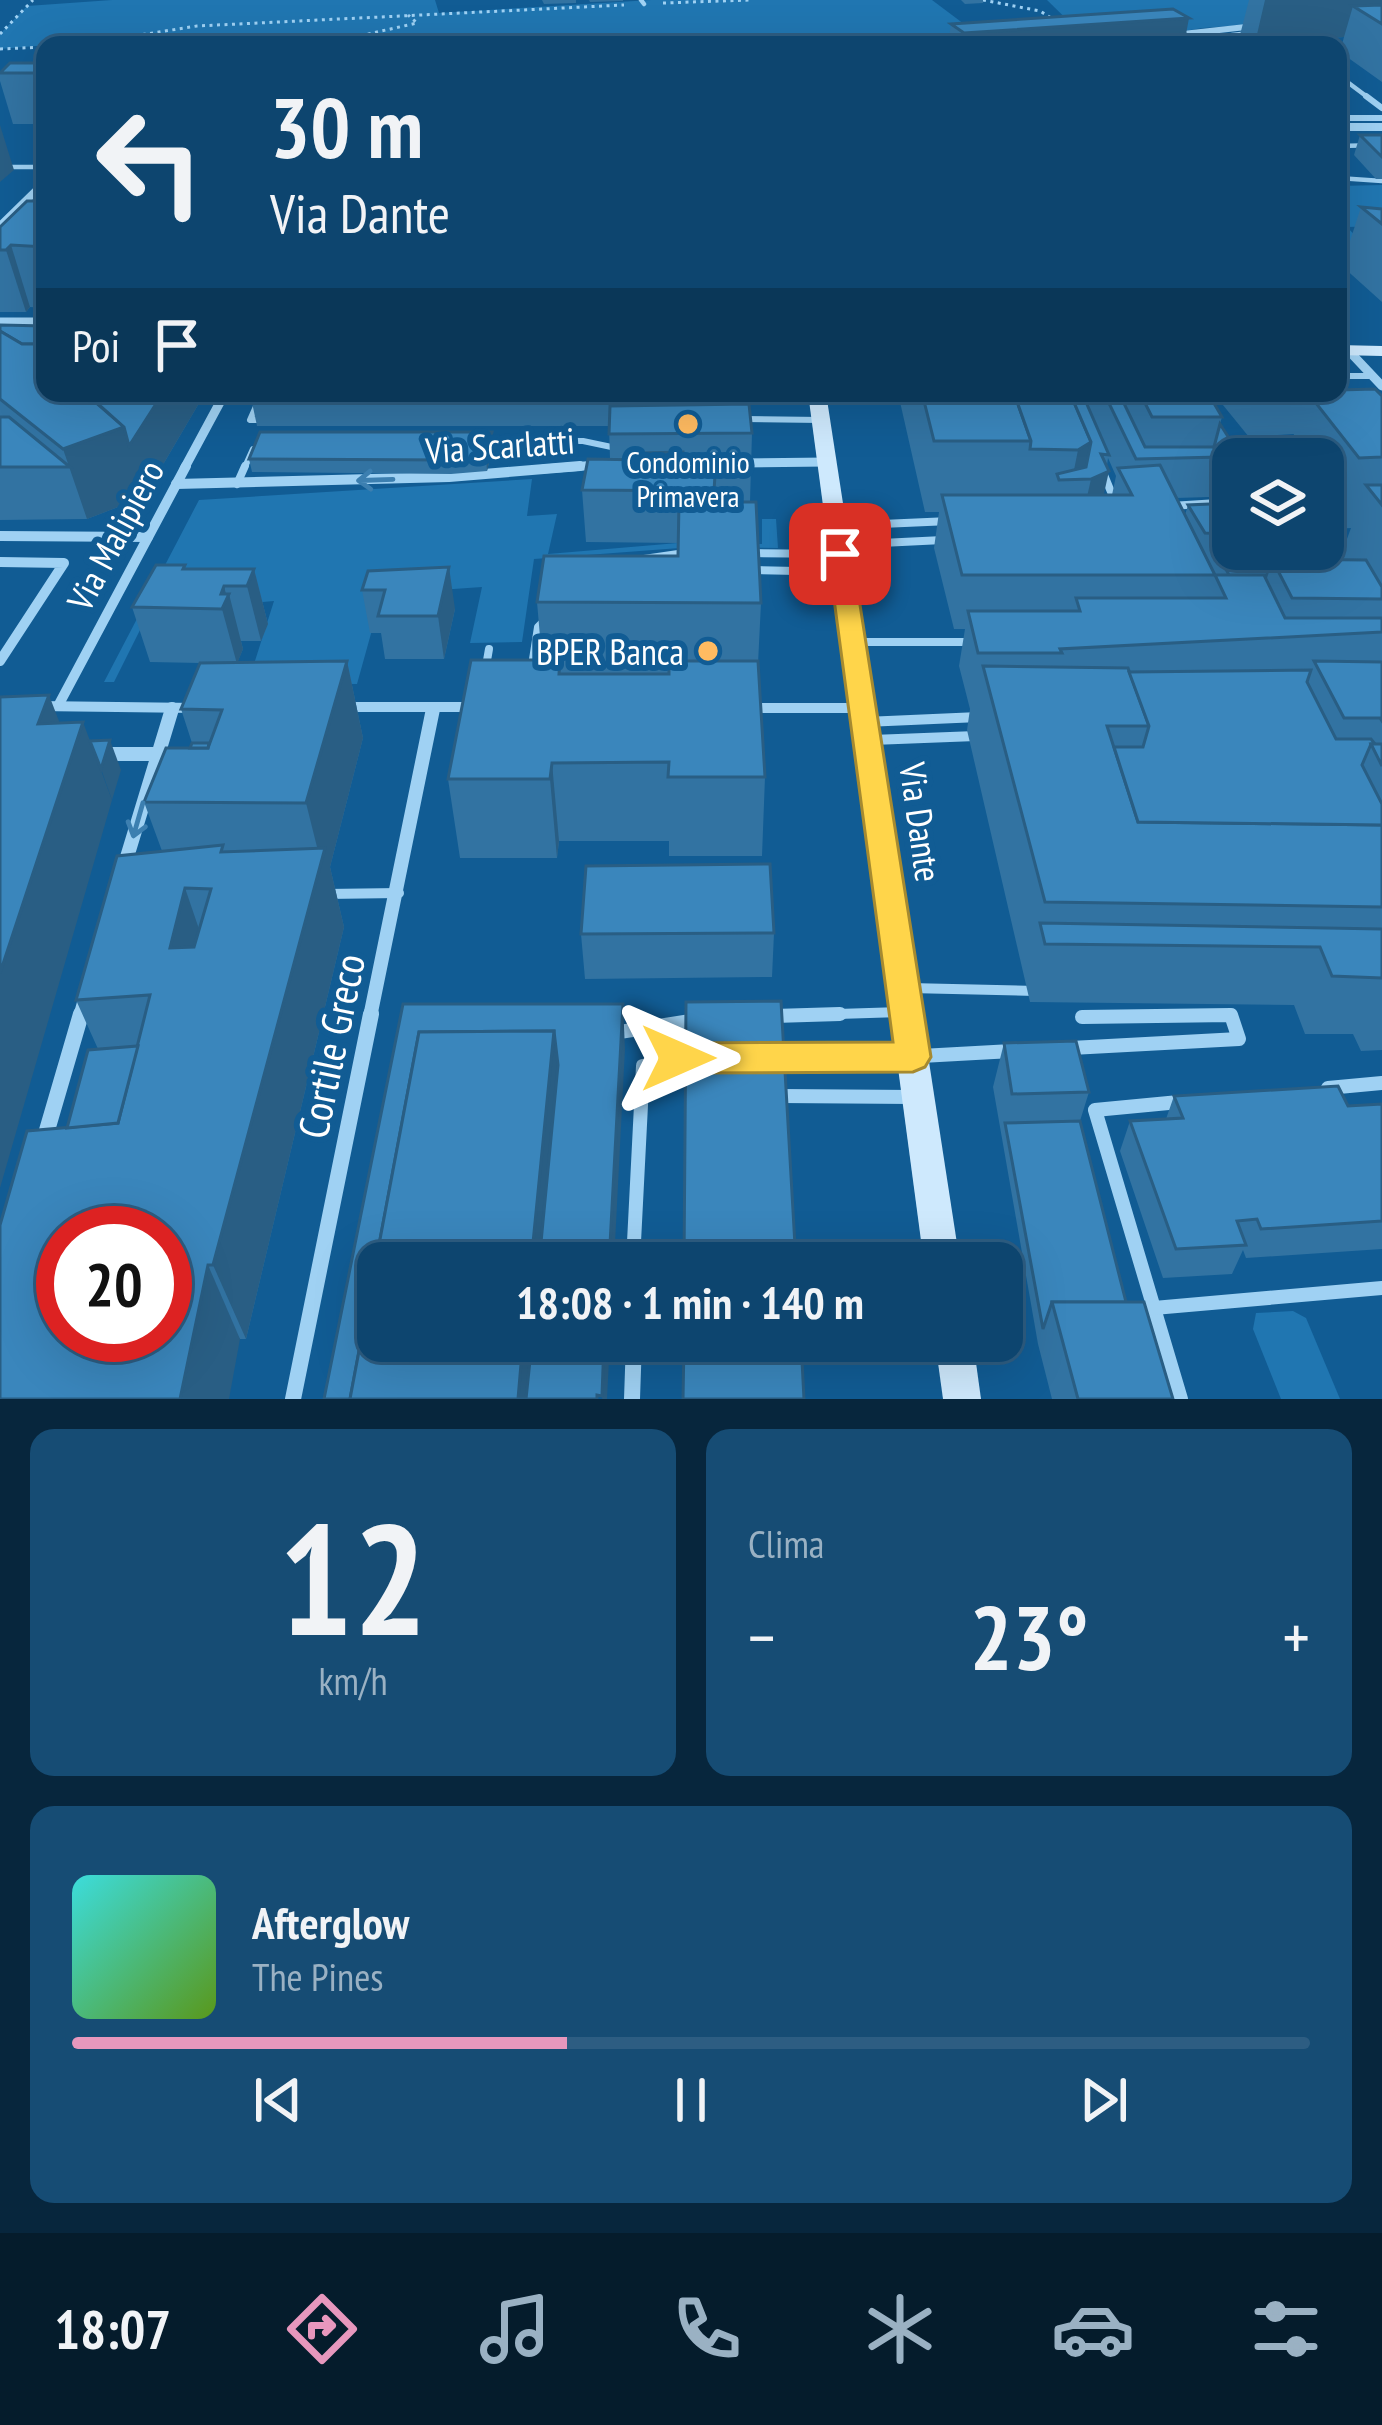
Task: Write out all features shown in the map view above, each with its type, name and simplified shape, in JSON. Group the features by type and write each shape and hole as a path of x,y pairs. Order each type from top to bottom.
{"street":[{"path":"1174,36 1266,26"},
{"path":"1366,96 1382,108"},
{"path":"1347,118 1382,118"},
{"path":"1347,127 1382,128"},
{"path":"0,226 36,190"},
{"path":"18,208 32,209"},
{"path":"1347,250 1380,247"},
{"path":"0,322 36,322"},
{"path":"1347,350 1382,351"},
{"path":"1347,353 1382,386"},
{"name":"Via Malipiero","path":"58,706 220,402"},
{"name":"Via Dante","path":"819,406 939,1242"},
{"path":"716,463 827,462"},
{"name":"Via Scarlatti","path":"176,484 449,477 627,463"},
{"path":"0,536 148,537"},
{"path":"0,562 64,563 0,661"},
{"path":"21,706 219,707"},
{"path":"338,707 494,707"},
{"name":"Cortile Greco","path":"293,1399 433,707"},
{"path":"118,887 172,708"},
{"path":"728,708 865,723"},
{"path":"90,754 158,754"},
{"path":"39,1155 92,976"},
{"path":"632,1399 633,1362"},
{"path":"957,1362 962,1399"}],"lane":[{"path":"1235,36 1256,33"},
{"path":"1347,82 1366,96"},
{"path":"1347,146 1382,145"},
{"path":"0,167 36,167"},
{"path":"1347,179 1382,181"},
{"path":"1347,376 1373,376"},
{"path":"258,402 250,420 262,420"},
{"path":"744,419 819,406"},
{"path":"238,484 274,415"},
{"path":"470,440 583,441 628,450 627,463"},
{"path":"1094,450 1114,510"},
{"path":"1156,494 1199,492"},
{"path":"1164,506 1212,503"},
{"path":"748,570 974,519"},
{"path":"735,553 952,539"},
{"path":"630,562 693,552"},
{"path":"528,692 538,627 552,612"},
{"path":"853,642 988,642"},
{"path":"477,707 490,649"},
{"path":"865,723 1002,717"},
{"path":"865,723 985,736"},
{"path":"310,895 398,893"},
{"path":"751,1017 905,1000 1052,992"},
{"path":"1050,1049 1239,1039 1231,1015 1082,1017"},
{"path":"593,1036 710,1018"},
{"path":"749,1058 1026,1051"},
{"path":"634,1242 643,1066 702,1058"},
{"path":"1316,1089 1382,1083"},
{"path":"759,1096 918,1097"},
{"path":"1181,1399 1095,1110 1205,1100"},
{"path":"1154,1308 1382,1288"}],"path":[{"path":"0,34 33,0"},
{"path":"136,36 197,26 751,0"},
{"path":"982,0 1040,10 1058,22"},
{"path":"361,36 418,23 408,14"},
{"path":"0,49 36,47"}],"shaded area":[{"path":"112,0 435,0 439,13 651,0 932,0 980,36 36,36 36,46 0,49 0,34 27,6"},
{"path":"1047,0 1382,0 1382,15 1151,36 1084,36"},
{"path":"1382,185 1382,226 1347,227 1347,186"},
{"path":"1347,227 1363,244 1347,245"},
{"path":"532,479 527,516 557,514 548,554 678,543 762,544 762,519 776,519 778,548 693,547 534,559 522,642 470,643 482,587 382,594 357,684 248,683 274,601 149,612 114,682 104,682 199,500"},
{"path":"1293,1311 1306,1318 1340,1399 1281,1399 1253,1329 1256,1313"}],"building":[{"path":"1382,5 1382,24 1353,6"},
{"path":"1173,9 1189,18 964,33 951,24"},
{"path":"10,63 36,63 36,73 0,73"},
{"path":"1360,135 1382,135 1382,157"},
{"path":"27,201 36,201 36,246 11,245 0,250 0,227"},
{"path":"1361,207 1382,209 1382,224"},
{"path":"0,325 36,326 36,344 22,344 0,331"},
{"path":"0,331 22,344 36,344 36,402 95,402 124,427 63,449 0,399"},
{"path":"1375,389 1382,396 1382,457 1359,458 1315,402 1347,402 1347,390"},
{"path":"96,402 157,402 129,446 124,427"},
{"path":"924,402 1017,402 1031,441 934,441"},
{"path":"1017,402 1074,402 1091,442 1078,450 1030,449"},
{"path":"1074,402 1086,402 1109,455 1101,454 1109,471 1091,479 1059,480 1057,474 1086,467 1091,442"},
{"path":"1108,402 1123,402 1145,447 1212,447 1212,457 1136,459"},
{"path":"1144,402 1213,402 1222,417 1152,417"},
{"path":"749,404 752,433 609,434 610,406"},
{"path":"0,417 9,417 70,467 0,467"},
{"path":"260,432 492,432 486,457 249,459"},
{"path":"683,452 683,458 716,459 714,491 582,490 588,459 643,460 643,453"},
{"path":"1160,465 1215,575 962,575 942,495 1132,495 1118,468"},
{"path":"1366,485 1382,485 1382,505"},
{"path":"679,502 756,502 761,603 537,602 544,556 678,556"},
{"path":"1212,504 1212,533 1205,533 1188,505"},
{"path":"1344,560 1366,560 1382,587 1382,599 1292,598 1278,570 1344,570"},
{"path":"156,565 254,569 247,586 224,586 221,594 229,594 222,609 132,607"},
{"path":"449,567 438,616 378,616 385,590 362,590 368,571"},
{"path":"1226,570 1268,570 1265,579 1264,575 1229,575"},
{"path":"1215,575 1264,575 1285,618 1382,618 1382,632 1060,649 1062,653 978,653 968,611 1080,611 1076,598 1226,598"},
{"path":"471,660 560,660 559,674 669,674 669,661 758,661 765,777 668,777 669,762 552,763 550,779 448,779"},
{"path":"347,661 306,803 144,802 166,748 208,748 222,710 181,709 200,663"},
{"path":"1314,661 1382,662 1382,721 1344,718"},
{"path":"983,666 1128,668 1149,726 1107,726 1138,822 1382,825 1382,907 1045,902"},
{"path":"1311,670 1307,682 1336,739 1371,739 1375,744 1362,765 1382,804 1382,825 1138,822 1114,747 1143,747 1149,726 1129,672"},
{"path":"49,695 38,724 83,722 0,973 0,697"},
{"path":"110,740 101,769 90,741"},
{"path":"1371,744 1382,744 1382,766"},
{"path":"223,845 221,852 325,848 213,1265 208,1265 192,1342 192,1206 36,1206 36,1362 188,1362 180,1399 0,1399 0,1225 27,1131 118,1123 150,995 76,1000 117,856","holes":["185,888 211,889 194,947 170,948"]},
{"path":"770,864 774,933 581,934 586,866"},
{"path":"1040,923 1382,929 1382,978 1332,976 1320,947 1045,944"},
{"path":"781,1001 795,1242 684,1242 686,1002"},
{"path":"403,1004 623,1004 610,1242 541,1242 558,1065 554,1031 419,1032 380,1242 357,1242 357,1362 350,1399 324,1399"},
{"path":"554,1031 533,1242 380,1242 419,1032"},
{"path":"1076,1041 1089,1092 1012,1094 1004,1043"},
{"path":"138,1046 118,1123 67,1128 88,1050"},
{"path":"1338,1086 1348,1106 1382,1104 1382,1221 1261,1229 1257,1219 1237,1221 1246,1245 1176,1249 1130,1121 1183,1118 1174,1096"},
{"path":"1080,1121 1126,1302 1052,1302 1043,1329 1005,1123"},
{"path":"1052,1302 1144,1302 1173,1399 1078,1399"},
{"path":"357,1362 521,1362 518,1399 350,1399"},
{"path":"530,1362 603,1362 602,1396 597,1399 526,1399"},
{"path":"684,1362 802,1362 804,1399 683,1399"}],"place":[{"name":"Condominio Primavera","path":"688,424"},
{"name":"BPER Banca","path":"708,651"}],"route":[{"path":"678,1058 913,1057 840,554"}]}
